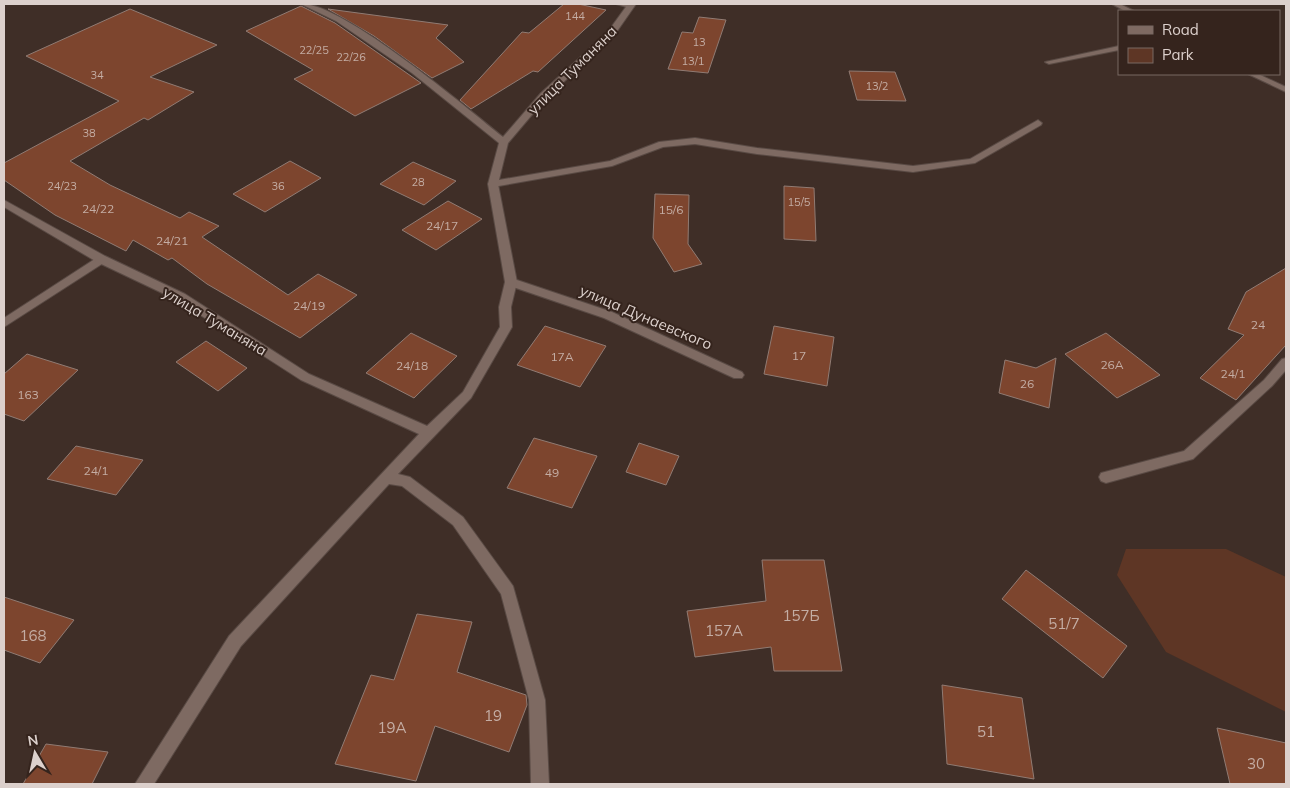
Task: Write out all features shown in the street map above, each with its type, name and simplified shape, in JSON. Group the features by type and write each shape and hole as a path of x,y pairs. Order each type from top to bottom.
{"street":[{"path":"305,4 338,19 415,70 504,142"},
{"path":"1115,4 1128,10"},
{"name":"улица Туманяна","path":"144,784 235,641 429,432 467,395 506,327 505,307 511,282 492,184 504,142 544,95 610,35 627,5"},
{"path":"1049,62 1118,48"},
{"path":"1254,75 1286,90"},
{"path":"492,184 612,163 662,144 695,141 757,151 913,169 972,161 1038,123"},
{"name":"улица Туманяна","path":"4,203 101,259 181,297 305,377 429,432"},
{"path":"4,323 101,259"},
{"name":"улица Дунаевского","path":"511,282 608,315 738,375"},
{"path":"1106,477 1188,455 1268,383 1286,362"},
{"path":"388,478 405,481 458,521 508,592 537,700 540,784"}],"green space":[{"path":"1126,549 1226,549 1286,577 1286,712 1166,652 1117,575"}],"building":[{"path":"564,4 578,4 606,10 538,72 533,71 471,109 460,100 522,32 529,33"},
{"path":"301,6 335,23 421,83 355,116 294,79 313,70 246,31"},
{"path":"130,9 217,45 150,77 194,92 148,120 144,118 70,161 110,185 180,218 189,212 219,226 202,237 288,295 318,274 357,295 300,338 207,284 172,258 168,260 133,240 126,251 55,215 4,180 4,163 119,101 26,56"},
{"path":"328,9 448,25 436,38 464,62 432,78 374,36"},
{"path":"699,17 726,20 708,73 668,69 682,32 693,33"},
{"path":"849,71 895,72 906,101 857,100"},
{"path":"290,161 321,178 265,212 233,194"},
{"path":"413,162 456,181 424,205 380,184"},
{"path":"784,186 814,188 816,241 784,239"},
{"path":"655,194 689,195 688,244 702,264 674,272 653,238"},
{"path":"448,201 482,219 436,250 402,230"},
{"path":"1286,268 1286,345 1236,400 1200,378 1244,335 1228,329 1246,292"},
{"path":"545,326 606,346 580,387 517,365"},
{"path":"774,326 834,337 827,386 764,374"},
{"path":"411,333 457,356 414,398 366,373"},
{"path":"1106,333 1160,375 1117,398 1065,354"},
{"path":"206,341 247,368 218,391 176,362"},
{"path":"27,354 78,370 24,421 4,414 4,374"},
{"path":"1056,358 1049,408 999,393 1005,360 1036,368"},
{"path":"534,438 597,456 572,508 507,488"},
{"path":"639,443 679,456 666,485 626,472"},
{"path":"76,446 143,460 116,495 47,479"},
{"path":"762,560 824,560 842,671 774,671 771,647 695,657 687,611 766,601"},
{"path":"1026,570 1127,646 1103,678 1002,599"},
{"path":"4,597 74,620 40,663 4,650"},
{"path":"417,614 472,622 457,672 526,695 527,705 509,752 435,726 416,781 335,764 371,675 394,680"},
{"path":"942,685 1022,698 1034,779 947,764"},
{"path":"1217,728 1286,743 1286,784 1230,784"},
{"path":"46,744 108,752 92,784 23,784"}]}
